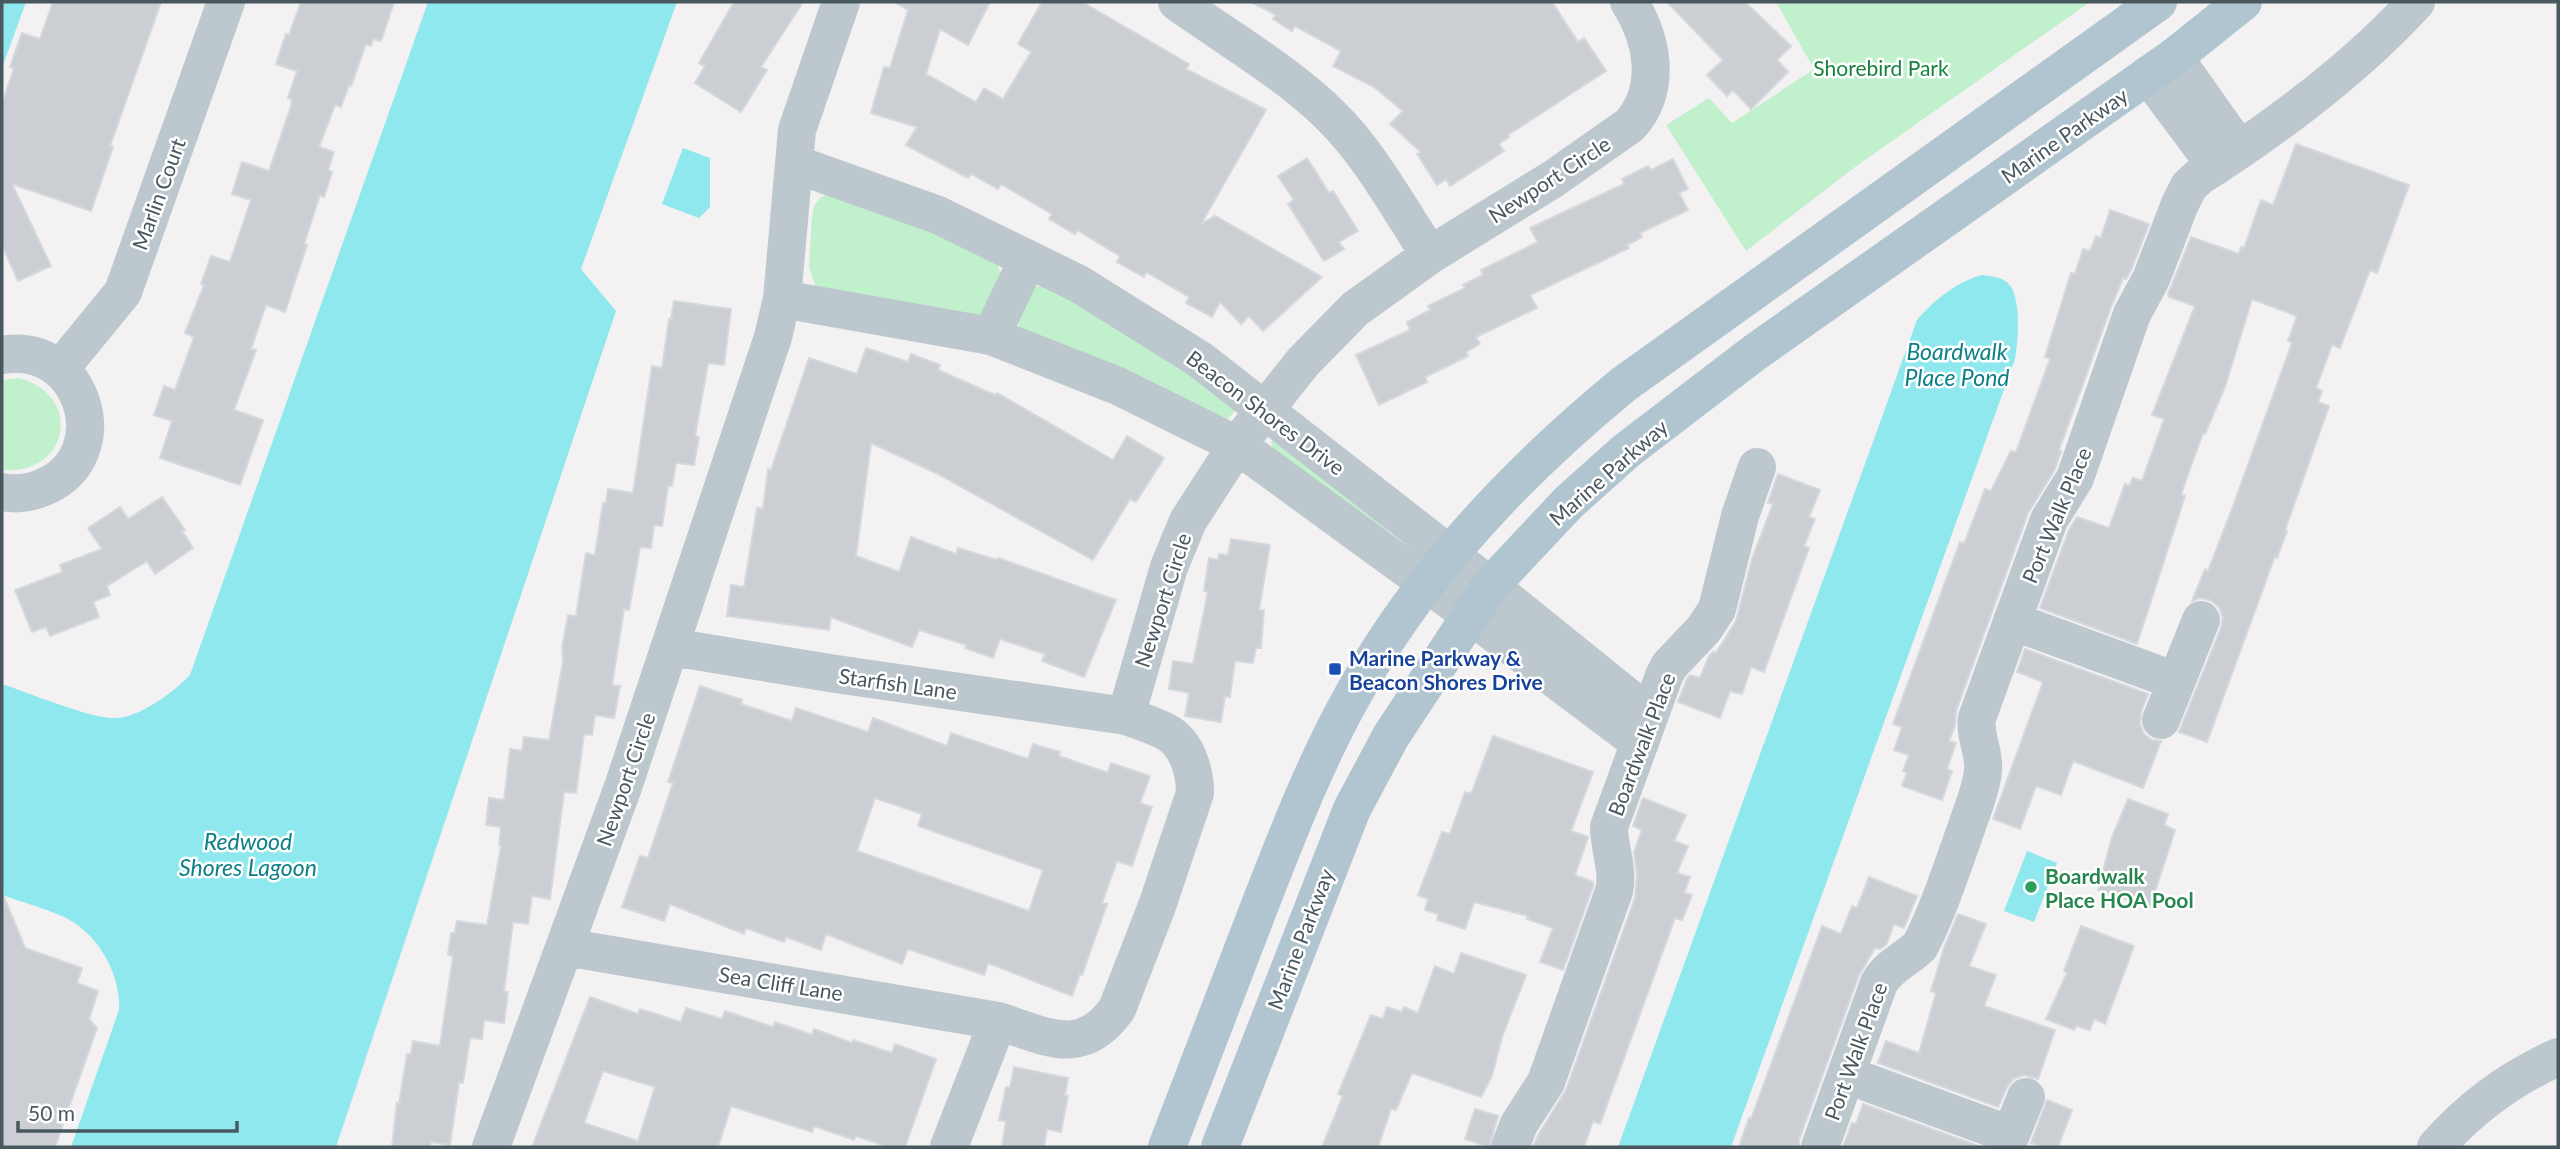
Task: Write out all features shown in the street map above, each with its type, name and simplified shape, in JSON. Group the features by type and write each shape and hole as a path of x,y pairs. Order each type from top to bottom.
{"main road":[{"path":"1167,1147 1267,887 1324,749 1355,690 1438,568 1468,531 1587,414 1624,384 2158,2"},
{"name":"Marine Parkway","path":"1220,1147 1352,808 1391,736 1480,600 1569,502 1626,451 1754,354 2161,66 2243,2"}],"street":[{"name":"Marlin Court","path":"60,369 123,292 226,2"},
{"name":"Newport Circle","path":"491,1147 671,647 773,337 782,299 797,130 841,2"},
{"path":"1177,2 1310,97 1333,118 1360,150 1430,255"},
{"name":"Newport Circle","path":"1126,716 1169,567 1188,521 1237,445 1303,362 1355,309 1430,255 1553,178 1637,118 1648,89 1651,57 1644,30 1629,2"},
{"name":"Port Walk Place","path":"1820,1147 1883,974 1920,946 1956,857 1983,771 1983,748 1976,727 1977,718 2049,520 2075,478 2132,314 2151,279 2189,186 2309,99 2374,43 2416,2"},
{"path":"2161,66 2227,158"},
{"name":"Beacon Shores Drive","path":"795,164 938,215 1027,261 1079,284 1188,352 1266,410 1438,568"},
{"path":"990,336 1027,261"},
{"name":"Beacon Shores Drive","path":"782,299 990,336 1118,386 1237,445 1438,568"},
{"path":"2,355 14,353 38,357 60,369 75,385 84,406 86,428 81,449 70,469 53,483 32,492 2,492"},
{"name":"Boardwalk Place","path":"1510,1147 1519,1124 1546,1082 1614,891 1617,881 1609,827 1669,666 1704,629 1717,608 1740,516 1757,467"},
{"path":"1438,568 1645,729"},
{"path":"2161,720 2201,620"},
{"path":"2012,621 2176,681"},
{"name":"Starfish Lane","path":"671,647 1126,716"},
{"path":"948,1147 998,1021 1070,1041 1093,1034 1108,1022 1117,1009 1157,906 1195,793 1195,775 1170,734 1126,716"},
{"name":"Sea Cliff Lane","path":"565,947 998,1021"},
{"path":"2436,1147 2468,1114 2501,1089 2523,1074 2558,1058"},
{"path":"1846,1074 2009,1141 2026,1097"}],"green space":[{"name":"Shorebird Park","path":"1776,2 2090,2 1855,167 1746,251 1666,125 1709,98 1732,123 1814,69"},
{"path":"832,192 846,193 997,262 1002,277 987,316 816,287 809,268 812,215 820,198"},
{"path":"1044,285 1155,346 1234,406 1234,412 1228,419 1022,332 1017,322 1034,287"},
{"path":"19,378 39,387 53,400 60,416 60,432 55,447 43,460 26,468 4,470 2,380"},
{"path":"1274,437 1389,529 1386,532 1273,450 1271,442"}],"water":[{"path":"2,2 26,2 2,68"},
{"name":"Redwood Shores Lagoon","path":"428,2 677,2 581,269 616,311 336,1147 71,1147 119,1010 119,996 105,956 87,933 64,917 2,895 2,684 76,710 116,718 146,709 190,675"},
{"path":"683,148 710,158 710,207 699,218 662,204"},
{"name":"Boardwalk Place Pond","path":"1982,275 2002,279 2012,290 2018,320 2015,359 1731,1147 1618,1147 1917,320 1947,293"},
{"name":"Boardwalk Place HOA Pool","path":"2027,851 2057,863 2034,922 2004,911"}],"building":[{"path":"53,2 161,2 110,146 113,147 91,211 12,184 51,266 18,281 2,245 2,104 14,68 10,67 22,33 40,39"},
{"path":"301,2 394,2 381,41 373,39 371,46 366,44 351,86 349,85 341,107 335,105 319,147 334,152 328,170 332,172 324,197 320,195 285,312 266,305 251,349 256,350 234,410 263,420 240,485 160,458 172,421 154,415 164,386 175,390 194,337 185,333 204,285 201,284 211,256 230,262 251,200 232,194 242,162 269,171 291,106 292,99 288,98 297,71 276,64"},
{"path":"734,2 803,2 761,67 767,70 741,112 695,83 705,66 699,63"},
{"path":"894,2 990,2 968,45 940,29 926,74 976,102 984,88 1003,99 1031,52 1018,44 1042,2 1082,2 1189,64 1186,69 1266,110 1201,224 1215,216 1322,277 1263,331 1249,316 1241,324 1220,302 1212,317 1186,303 1189,297 1146,272 1144,277 1117,262 1120,256 1077,230 1075,234 1049,219 1052,214 1001,184 998,189 971,174 968,178 906,145 917,127 871,113 884,67 890,68 908,10"},
{"path":"1251,2 1552,2 1578,42 1584,38 1606,71 1508,135 1509,137 1499,144 1504,151 1450,186 1446,179 1437,185 1417,154 1421,152 1390,124 1403,111 1374,87 1333,66 1341,51 1295,26 1292,31 1273,19 1276,15"},
{"path":"1667,2 1745,2 1791,46 1777,60 1788,72 1751,109 1733,90 1727,96 1707,75 1723,60"},
{"path":"2296,144 2409,185 2377,273 2370,270 2340,348 2332,345 2316,388 2322,391 2318,402 2329,406 2285,530 2287,531 2277,558 2275,556 2207,742 2179,732 2223,618 2219,607 2210,600 2199,598 2192,601 2205,569 2208,571 2232,509 2292,343 2288,341 2297,316 2252,299 2225,387 2205,434 2203,433 2181,495 2185,496 2137,644 2040,608 2069,530 2077,517 2109,528 2125,484 2129,486 2133,478 2142,481 2164,419 2152,415 2195,306 2169,297 2168,294 2191,237 2239,254 2241,247 2244,248 2261,200 2273,205"},
{"path":"1307,158 1329,193 1333,191 1358,231 1339,242 1344,249 1324,261 1288,204 1294,200 1278,176"},
{"path":"1673,159 1688,189 1679,193 1688,210 1640,233 1642,237 1627,245 1629,248 1530,295 1537,308 1476,337 1480,344 1466,352 1468,356 1425,377 1427,382 1379,405 1356,355 1410,330 1407,322 1430,310 1428,306 1465,288 1463,285 1483,275 1481,270 1538,242 1530,228 1624,184 1622,179 1648,166 1651,170"},
{"path":"2110,210 2149,224 2131,270 2126,279 2123,278 2111,307 2059,450 2061,451 2055,469 2028,513 1956,711 1955,726 1949,741 1956,743 1947,769 1952,771 1942,800 1902,786 1907,773 1903,771 1909,755 1894,750 1902,727 1893,724 1960,542 1964,544 1985,489 1991,491 2011,451 2016,452 2050,359 2045,357 2071,273 2075,274 2083,249 2090,251 2096,236 2101,238"},
{"path":"674,301 731,309 724,365 708,363 695,436 699,437 694,465 676,463 672,486 668,486 662,526 654,525 651,548 640,547 629,610 624,609 612,685 620,686 614,718 595,715 592,735 584,734 576,793 564,792 550,899 532,896 528,924 513,922 504,992 508,992 504,1023 484,1020 482,1039 470,1038 463,1083 459,1082 450,1145 431,1142 430,1147 392,1147 397,1103 399,1104 407,1054 411,1054 413,1041 440,1046 453,956 448,955 451,933 455,933 457,921 487,925 501,846 501,827 486,825 489,798 504,800 510,749 522,751 524,737 549,740 563,662 562,648 568,615 576,616 586,553 595,555 603,503 606,504 608,489 633,493 652,366 662,368"},
{"path":"866,348 908,362 911,354 940,365 938,370 995,395 997,393 1113,460 1127,436 1164,458 1136,502 1130,499 1093,560 938,474 871,443 856,556 899,572 911,537 956,554 958,548 997,560 998,558 1116,600 1084,677 1042,661 1045,654 1000,639 993,658 965,648 967,645 919,630 912,647 831,617 829,630 727,616 731,585 744,587 757,508 763,509 768,469 771,470 809,358 857,374"},
{"path":"1778,474 1820,490 1809,517 1815,519 1804,546 1809,548 1764,672 1751,667 1742,694 1730,691 1720,718 1678,702 1687,679 1690,675 1700,678 1709,656 1713,652 1716,653 1736,621 1752,559 1773,504 1768,503"},
{"path":"162,497 185,530 182,531 193,548 155,574 147,561 107,586 110,595 93,602 99,617 50,636 46,627 32,632 15,590 63,572 60,565 102,549 88,528 120,507 128,519"},
{"path":"1231,539 1270,545 1259,610 1264,610 1261,648 1256,648 1253,663 1235,661 1230,697 1225,696 1221,722 1185,716 1189,693 1169,689 1173,661 1193,664 1208,592 1204,591 1209,558 1218,560 1219,554 1228,555"},
{"path":"2025,649 2148,694 2141,712 2140,724 2144,734 2152,740 2161,741 2143,788 2073,761 2061,795 2036,786 2020,829 1993,819 2043,682 2017,672"},
{"path":"700,686 742,700 741,704 792,721 796,708 868,732 873,718 947,746 951,733 1028,759 1033,744 1060,752 1059,756 1108,773 1111,763 1150,776 1140,803 1152,807 1132,866 1117,861 1102,903 1107,904 1072,996 988,963 984,975 908,949 902,964 826,934 821,950 786,937 784,942 746,928 744,934 670,904 664,921 622,907 640,856 648,858 673,783 668,782","holes":["875,798 922,814 918,826 1043,870 1029,911 857,851"]},
{"path":"1493,736 1593,772 1571,831 1588,837 1575,875 1593,882 1593,886 1563,970 1540,962 1553,928 1527,919 1528,916 1474,902 1465,929 1437,920 1438,914 1425,910 1428,899 1418,895 1442,832 1450,834 1465,792 1471,794"},
{"path":"1643,798 1686,815 1674,841 1688,846 1677,873 1690,877 1684,893 1692,895 1682,920 1675,918 1600,1124 1593,1121 1584,1147 1533,1147 1566,1090 1635,898 1637,875 1634,852 1642,830 1633,826"},
{"path":"2128,799 2168,814 2164,825 2175,830 2150,907 2098,890 2112,837"},
{"path":"1869,877 1917,896 1904,928 1894,924 1886,945 1880,949 1875,948 1859,975 1799,1140 1799,1147 1739,1147 1822,926 1841,934 1852,906 1857,908"},
{"path":"2,892 25,948 82,968 77,983 98,991 89,1019 97,1028 55,1147 2,1147"},
{"path":"1958,914 1986,924 1969,966 1996,975 1984,1006 2055,1030 2038,1079 2024,1075 2013,1079 1998,1107 1878,1063 1886,1041 1919,1053 1936,993 1931,991"},
{"path":"2081,926 2134,946 2105,1024 2094,1019 2090,1030 2076,1026 2074,1030 2046,1019 2067,973 2064,971"},
{"path":"1461,953 1526,975 1502,1037 1492,1076 1481,1097 1412,1073 1396,1110 1391,1109 1378,1147 1322,1147 1343,1096 1338,1094 1371,1015 1383,1019 1387,1007 1402,1012 1404,1007 1418,1013 1435,966 1454,974"},
{"path":"590,997 638,1014 640,1009 681,1022 686,1008 722,1019 725,1011 773,1027 775,1022 812,1035 814,1029 852,1043 853,1040 892,1053 895,1044 936,1059 905,1147 888,1147 856,1136 854,1140 814,1126 812,1132 731,1106 718,1147 532,1147","holes":["603,1071 655,1087 638,1141 584,1123"]},
{"path":"1014,1067 1068,1078 1065,1095 1068,1096 1061,1132 1047,1129 1044,1147 1002,1147 1006,1121 999,1120 1006,1087 1010,1088"},
{"path":"2047,1100 2072,1110 2058,1147 2031,1143"},
{"path":"1863,1104 1981,1147 1843,1147"},
{"path":"1475,1109 1498,1116 1489,1147 1465,1139"}],"place":[{"name":"Marine Parkway & Beacon Shores Drive","path":"1335,669"},
{"name":"Boardwalk Place HOA Pool","path":"2031,887"}]}
